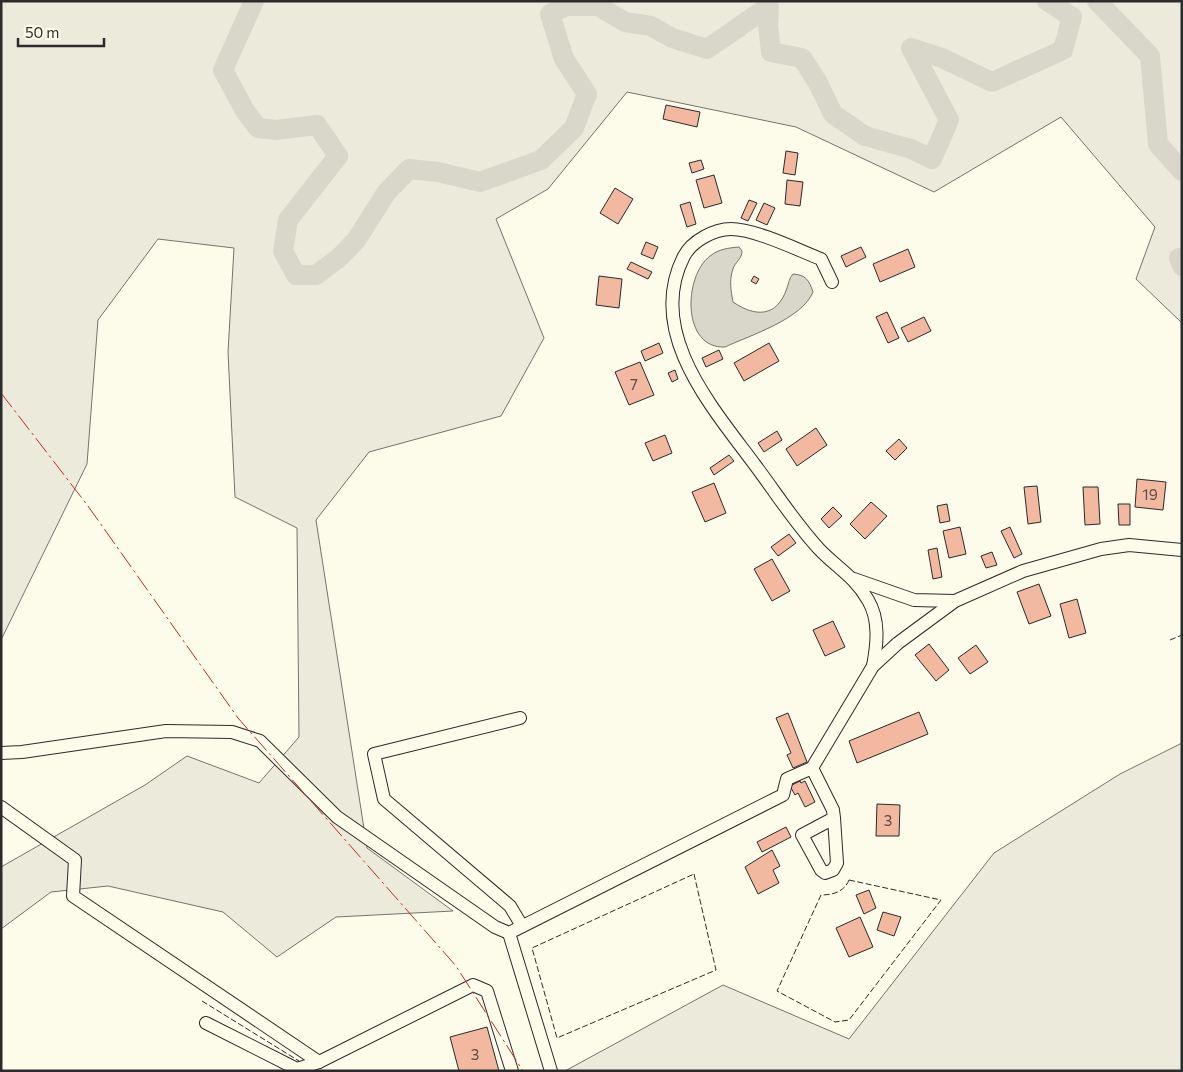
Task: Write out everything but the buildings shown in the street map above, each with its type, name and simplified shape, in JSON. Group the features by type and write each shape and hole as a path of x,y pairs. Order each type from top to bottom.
{"street":[{"path":"509,933 783,795 787,779 812,768 872,666 877,645 870,602 854,579 820,550 710,405 689,368 677,338 671,304 678,269 689,248 708,234 731,229 761,236 821,259 832,282"},
{"path":"872,666 898,643 954,601 1023,571 1101,549 1129,545 1182,550"},
{"path":"854,579 914,600 954,601"},
{"path":"873,613 877,600 883,595 893,593"},
{"path":"914,600 924,610 923,625"},
{"path":"876,632 887,644 898,643"},
{"path":"520,718 374,754 384,798 510,906 522,926"},
{"path":"1,753 22,752 166,731 232,732 260,741 337,818 495,927 509,933 551,1071"},
{"path":"812,768 833,810 834,818"},
{"path":"1,808 75,860 73,896 319,1062"},
{"path":"206,1023 297,1069 319,1062 472,984 487,991 512,1071"}],"shaded area":[{"path":"1,1 1182,1 1182,323 1136,279 1155,227 1061,117 934,192 796,127 627,92 548,189 496,219 544,338 501,416 369,452 316,520 367,848 453,911 336,917 277,957 223,912 108,886 51,892 1,929 1,867 145,785 187,756 259,783 299,737 297,528 235,497 228,352 234,248 158,239 98,320 87,464 1,640"},
{"path":"739,247 742,254 732,273 731,290 733,302 741,307 757,312 771,310 783,298 793,274 806,279 813,292 807,302 798,310 775,325 725,347 711,345 701,337 694,325 691,310 695,279 701,266 710,256 720,250"},
{"path":"1182,743 1182,1071 565,1071 723,985 849,1039 994,853 1120,774"}],"waterway":[{"path":"254,1 223,70 245,111 258,128 276,130 317,125 338,156 288,220 283,251 296,275 316,275 340,257 357,239 386,193 409,169 438,172 480,182 541,160 574,128 587,94 564,59 550,14 566,6 598,6 625,22 651,26 672,38 707,49 769,6 768,25 771,52 802,58 818,83 833,114 865,136 911,149 932,159 949,120 911,48 942,58 992,82 1063,50 1072,17 1047,1"},
{"path":"1097,1 1150,56 1158,144 1182,171"},
{"path":"1182,258 1179,258 1182,266"}],"fence":[{"path":"1170,640 1182,635"},
{"path":"694,874 716,970 557,1038 532,948 694,874"},
{"path":"849,880 941,900 849,1020 835,1022 777,991 821,895 838,892 849,880"},
{"path":"202,1001 299,1061"}],"power":[{"path":"1,393 88,506 238,718 456,966 523,1071"}]}
